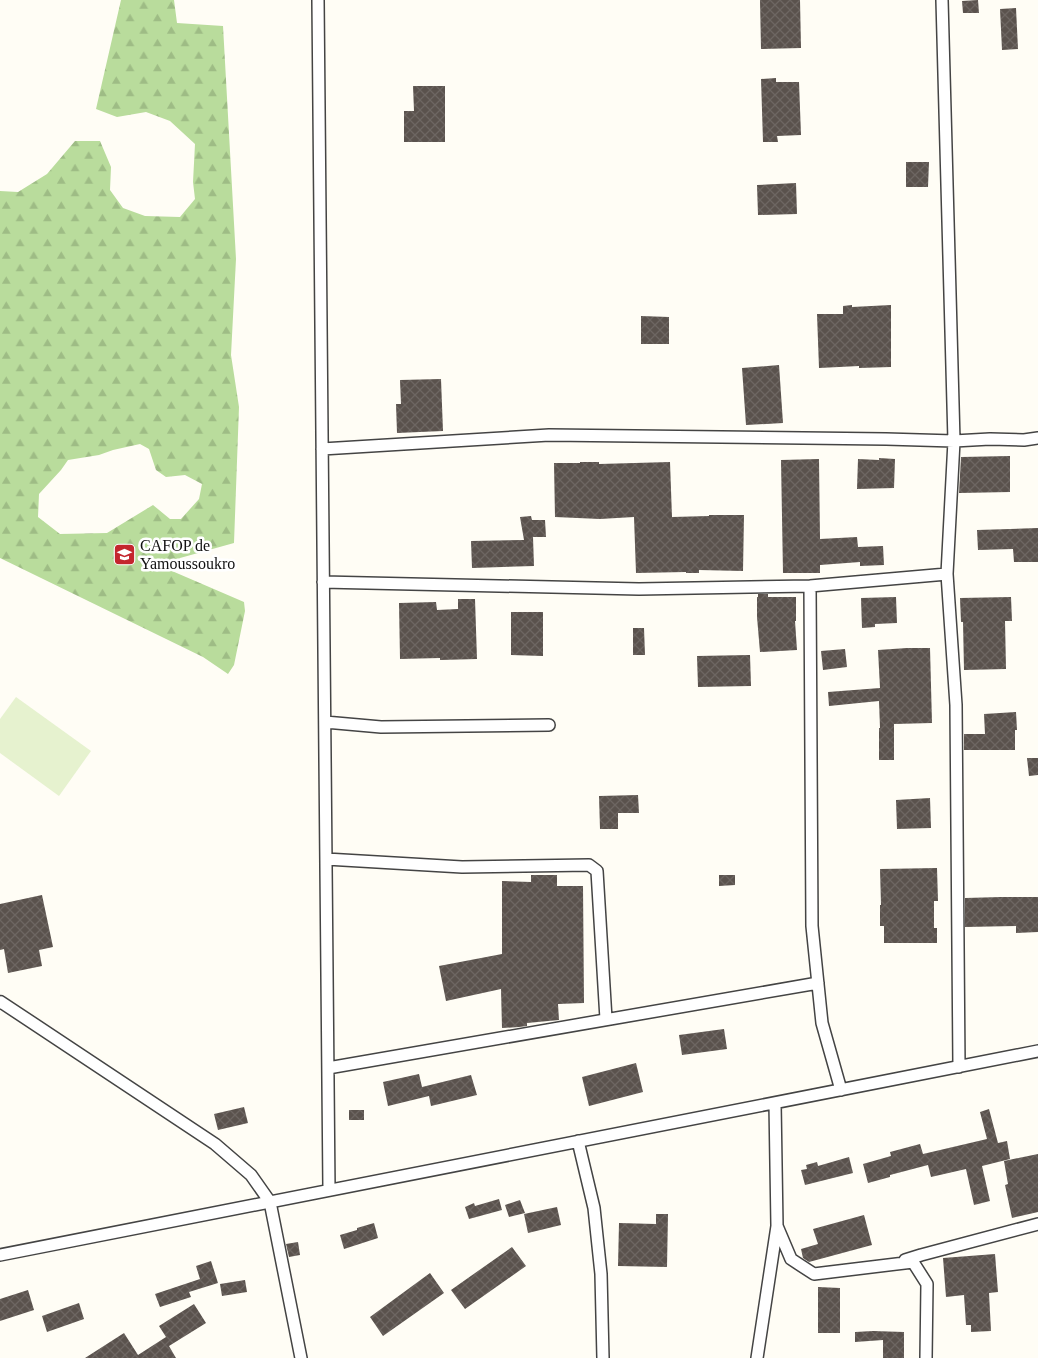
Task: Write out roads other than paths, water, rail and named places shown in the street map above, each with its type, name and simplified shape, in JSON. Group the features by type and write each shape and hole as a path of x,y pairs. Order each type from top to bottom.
{"street":[{"path":"318,0 329,1190"},
{"path":"942,0 954,441 947,574 956,705 959,1067"},
{"path":"322,449 549,435 954,441 1038,438"},
{"path":"323,582 639,589 810,586 947,574"},
{"path":"810,586 812,926 822,1023 840,1090"},
{"path":"325,722 382,727 549,724"},
{"path":"326,859 462,867 589,865 597,870 606,1020"},
{"path":"328,1068 818,983"},
{"path":"0,1001 215,1144 251,1175 270,1202 301,1358"},
{"path":"0,1255 1038,1051"},
{"path":"756,1358 777,1226 775,1103"},
{"path":"578,1141 594,1208 601,1274 603,1358"},
{"path":"896,1263 1038,1224"},
{"path":"777,1226 792,1259 814,1274 913,1262 927,1284 926,1358"}],"place":[{"name":"CAFOP de Yamoussoukro","path":"124,554"}]}
